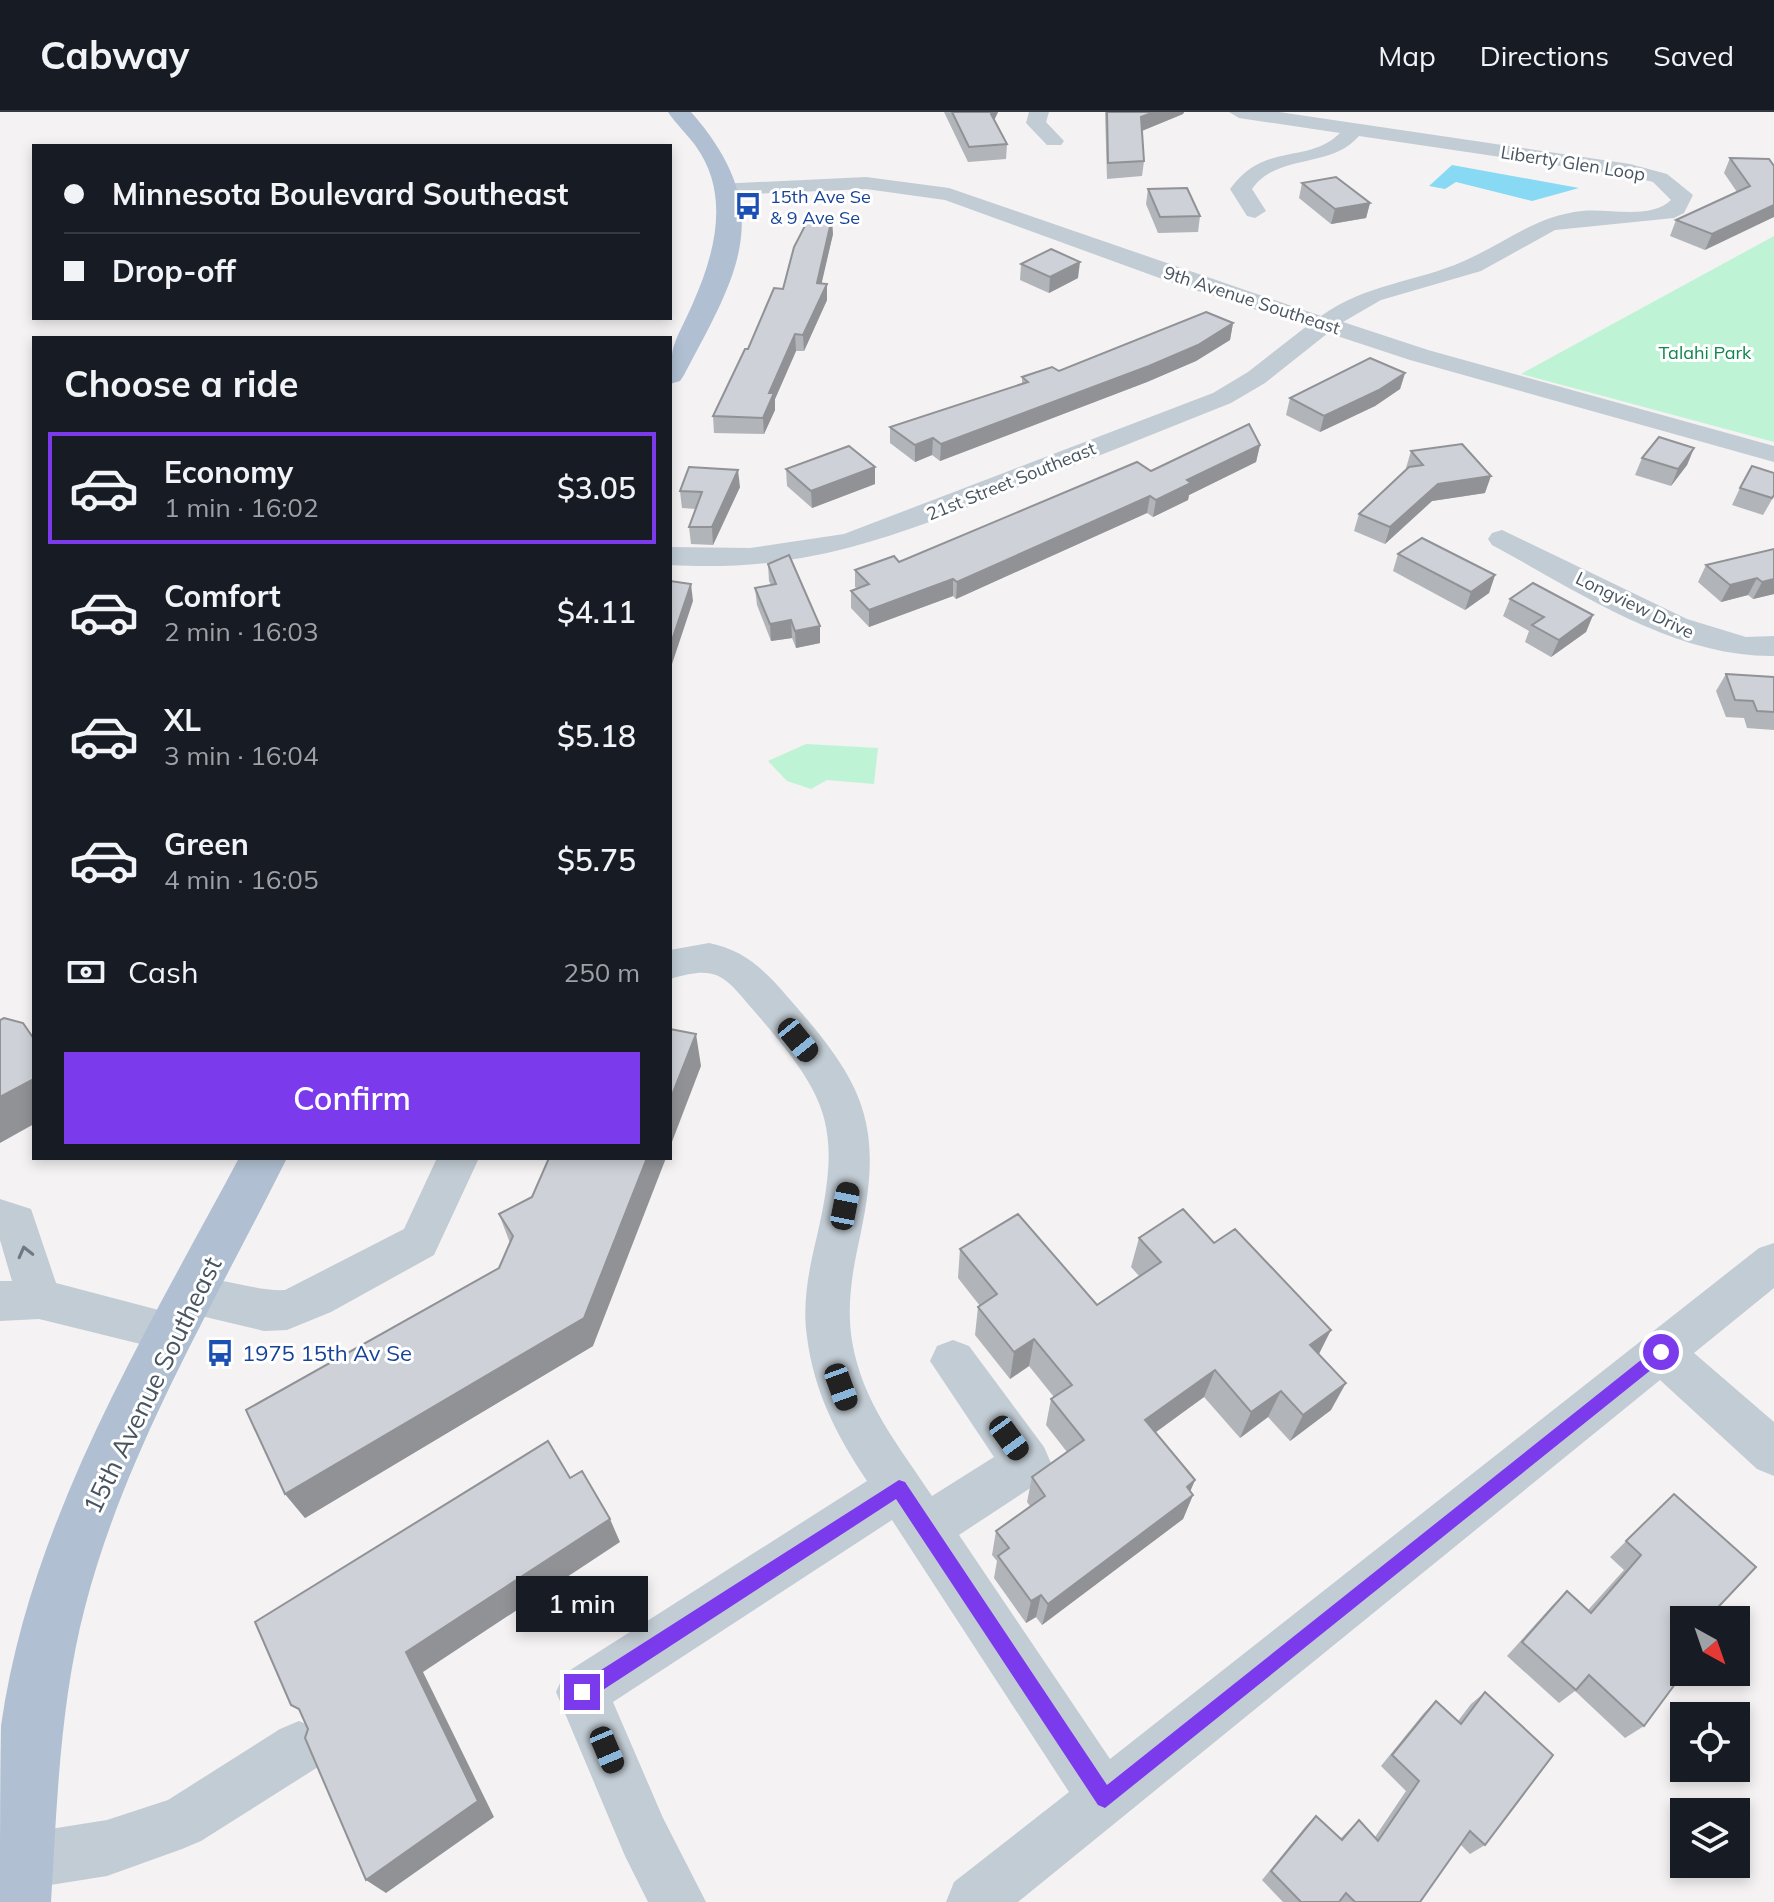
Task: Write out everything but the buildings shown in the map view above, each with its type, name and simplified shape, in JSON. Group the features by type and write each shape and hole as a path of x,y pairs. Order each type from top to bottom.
{"main road":[{"path":"672,371 721,277 732,229 726,189 707,144 679,112"},
{"name":"15th Avenue Southeast","path":"12,1876 32,1725 56,1606 97,1491 182,1314 262,1160"}],"street":[{"path":"1039,112 1036,123 1054,141"},
{"name":"Liberty Glen Loop","path":"1239,112 1646,173 1676,188 1682,201 1680,206 1661,214 1587,217 1540,228 1481,263 1367,298 1325,325"},
{"path":"1255,211 1241,189 1249,177 1279,162 1339,145 1354,129"},
{"name":"9th Avenue Southeast","path":"726,189 866,183 949,194 1325,325 1522,386 1774,454"},
{"name":"21st Street Southeast","path":"672,556 767,557 845,544 880,532 1222,398 1265,374 1325,325"},
{"name":"Longview Drive","path":"1502,539 1690,633 1740,647 1774,646"},
{"path":"672,964 703,955 726,959 744,973 838,1094 851,1137 849,1184 827,1307 830,1359 851,1416 1105,1799"},
{"path":"0,1217 16,1222 19,1300 182,1314 287,1310 419,1242 457,1160"},
{"path":"974,1902 1774,1262"},
{"path":"1661,1352 1774,1453"},
{"path":"678,1902 644,1837 582,1692 912,1508 1027,1463 953,1361"},
{"path":"12,1876 182,1822 299,1748"}],"green space":[{"name":"Talahi Park","path":"1774,236 1774,442 1521,374"},
{"path":"806,744 878,748 874,784 827,780 811,789 787,781 768,761"}],"water":[{"path":"1452,165 1579,188 1532,201 1456,182 1445,189 1429,186"}],"place":[{"name":"15th Ave Se & 9 Ave Se","path":"748,206"},
{"name":"1975 15th Av Se","path":"220,1353"}],"route":[{"path":"582,1692 899,1488 1105,1799 1661,1352"}]}
